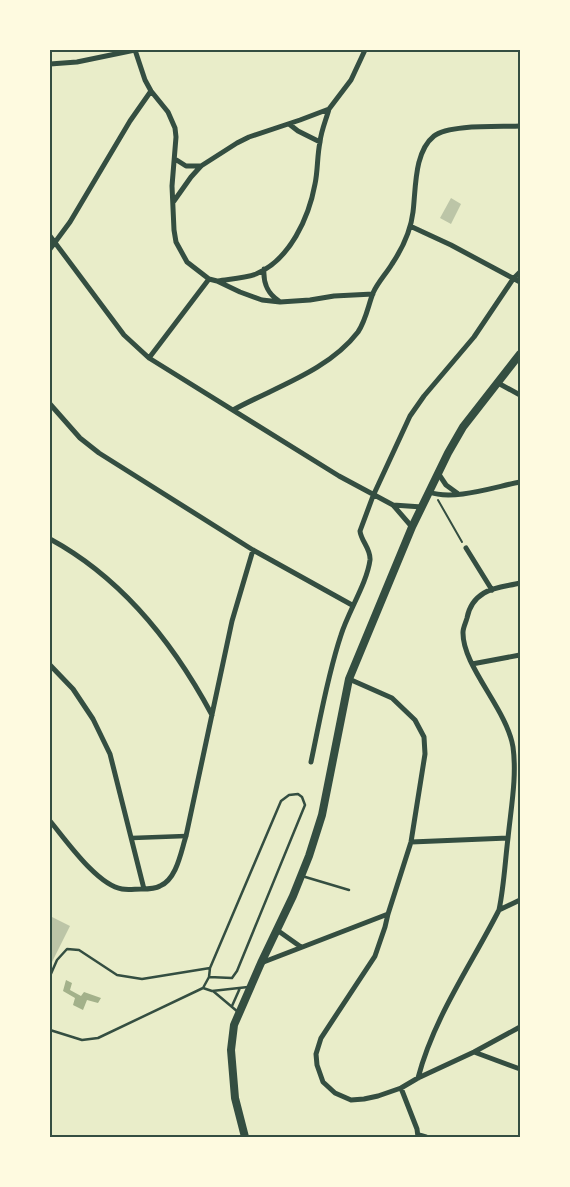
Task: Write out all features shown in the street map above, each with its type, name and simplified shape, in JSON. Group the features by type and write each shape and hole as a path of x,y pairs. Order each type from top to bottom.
{"main road":[{"path":"245,1137 235,1098 231,1050 234,1025 293,896 322,815 349,679 412,527 422,507 432,493 438,473 456,438 520,354"}],"street":[{"path":"50,64 77,62 135,50 140,68 151,91 172,120 176,137 172,186 176,242 187,262 208,279 262,300 280,302 373,294"},
{"path":"217,281 242,277 264,269 286,249 303,222 310,206 316,183 320,142 329,108 351,80 365,50"},
{"path":"50,249 70,222 133,116 151,91"},
{"path":"174,202 201,166 249,137 290,124 329,108"},
{"path":"290,124 298,132 320,142"},
{"path":"233,410 307,372 337,354 359,330 365,319 373,294 393,264 410,226 420,159 425,147 434,136 444,131 460,128 520,126"},
{"path":"175,159 186,166 201,166"},
{"path":"410,226 458,248 520,282"},
{"path":"50,236 124,335 149,358 373,496 393,505 422,507"},
{"path":"264,269 268,291 272,297 280,302"},
{"path":"311,762 333,660 370,560 370,553 360,531 373,496 410,416 424,396 474,338 512,279 520,272"},
{"path":"149,358 208,279"},
{"path":"498,383 520,395"},
{"path":"50,404 80,438 99,453 253,550 352,606"},
{"path":"438,473 446,485 457,494"},
{"path":"432,493 457,494 520,482"},
{"path":"393,505 412,527"},
{"path":"50,539 79,556 119,588 170,647 194,682 212,715"},
{"path":"466,548 492,590"},
{"path":"50,821 98,878 109,885 122,890 144,889 160,886 170,878 176,868 186,836 232,621 253,550"},
{"path":"418,1078 422,1060 434,1031 500,910 514,768 513,746 505,722 472,664 463,633 473,602 492,590 520,583"},
{"path":"472,664 520,655"},
{"path":"50,665 78,697 93,720 110,754 144,889"},
{"path":"349,679 392,698 415,720 424,737 425,754 423,779 411,842 388,914 386,927 374,956 321,1038 316,1054 323,1082 342,1097 351,1100 364,1099 401,1088 446,1063 474,1052 520,1028"},
{"path":"132,838 186,836"},
{"path":"411,842 508,838"},
{"path":"500,910 520,900"},
{"path":"261,963 388,914"},
{"path":"277,930 301,947"},
{"path":"474,1052 520,1069"},
{"path":"401,1088 418,1136 426,1137"}],"lane":[{"path":"50,1030 82,1040 98,1038 203,988 281,801 289,795 298,794 302,797 305,805 237,970 232,978 209,977"},
{"path":"301,876 349,890"},
{"path":"50,976 57,960 67,949 79,950 117,975 142,979 210,968"},
{"path":"203,988 212,990 250,987"},
{"path":"232,1006 240,988"},
{"path":"212,990 240,1013"}],"path":[{"path":"432,493 466,548"}],"shaded area":[{"path":"66,980 72,983 70,990 81,996 84,992 101,998 98,1003 87,1000 83,1010 73,1005 75,998 63,991"}],"building":[{"path":"451,198 461,204 451,224 440,218"},
{"path":"50,916 70,926 50,966"}]}
